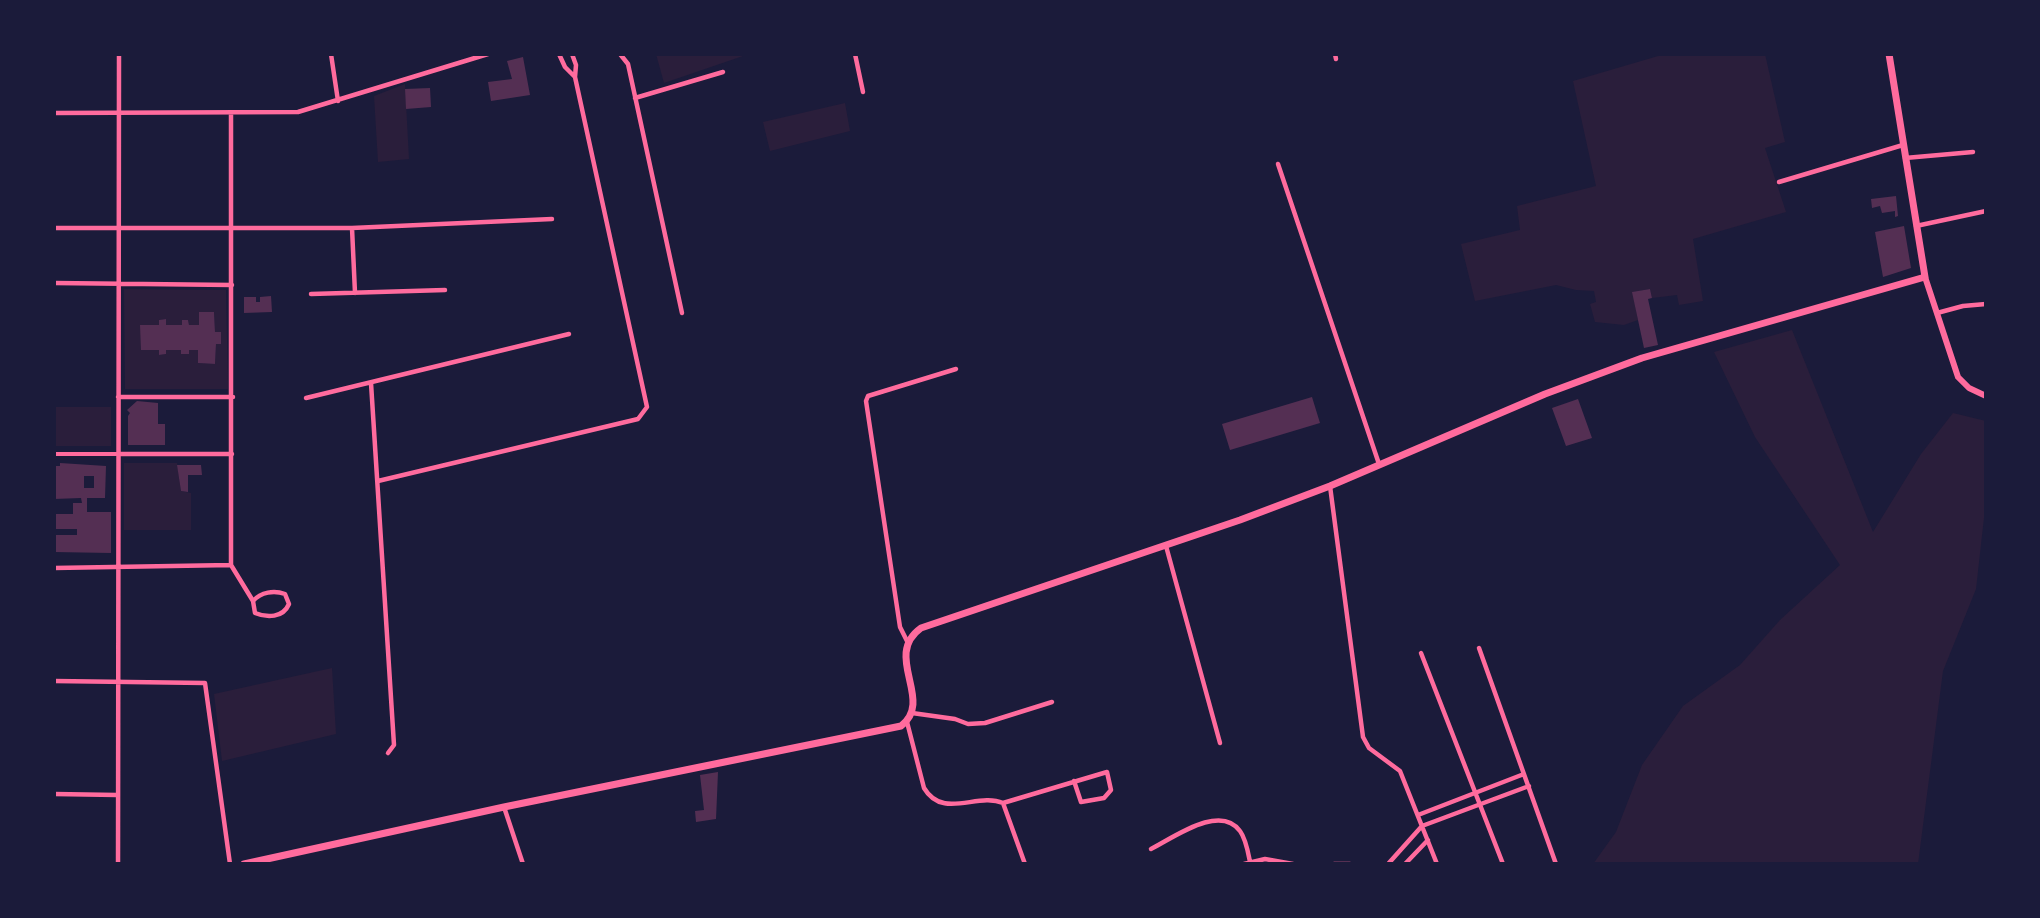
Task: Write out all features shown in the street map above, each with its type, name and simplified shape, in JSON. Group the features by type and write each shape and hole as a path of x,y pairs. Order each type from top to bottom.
{"main road":[{"path":"244,864 277,861 504,807 888,731 907,722 912,713 912,694 905,650 908,641 912,634 933,624 1166,546 1330,486 1545,394 1642,358 1925,277 1889,54"}],"street":[{"path":"117,864 119,54"},
{"path":"331,54 338,101"},
{"path":"54,113 298,112 488,54"},
{"path":"559,54 565,67 575,77"},
{"path":"378,481 638,419 644,415 647,401 575,77 576,65 572,54"},
{"path":"620,54 628,64 682,313"},
{"path":"855,54 863,92"},
{"path":"635,98 723,72"},
{"path":"231,113 231,565 253,602 255,613 261,616 282,613 289,604 285,594 279,592 264,593 253,602"},
{"path":"1779,182 1903,145"},
{"path":"1905,158 1973,152"},
{"path":"1278,164 1379,464"},
{"path":"1916,226 1986,211"},
{"path":"54,228 352,228 552,219"},
{"path":"352,228 355,293"},
{"path":"1925,277 1958,377 1969,387 1986,396"},
{"path":"54,284 232,285"},
{"path":"311,294 445,290"},
{"path":"1937,313 1963,306 1986,304"},
{"path":"306,398 569,334"},
{"path":"908,641 900,627 866,400 868,396 956,369"},
{"path":"371,383 394,745 388,753"},
{"path":"118,397 232,397"},
{"path":"54,454 232,454"},
{"path":"1330,486 1363,737 1369,748 1400,771 1437,864"},
{"path":"1166,546 1220,743"},
{"path":"54,568 231,565"},
{"path":"1479,648 1556,864"},
{"path":"1421,653 1503,864"},
{"path":"54,681 205,683 230,864"},
{"path":"912,713 955,719 968,724 986,723 1052,702"},
{"path":"907,722 924,788 929,797 946,804 993,801 1003,803 1107,772 1111,790 1104,798 1081,802 1074,782"},
{"path":"1418,815 1524,774"},
{"path":"1388,864 1422,826 1529,786"},
{"path":"54,795 117,795"},
{"path":"1003,803 1025,864"},
{"path":"504,807 524,864"},
{"path":"1151,849 1203,823 1223,820 1240,831 1250,862"},
{"path":"1405,864 1428,840"},
{"path":"1244,864 1265,860 1293,864"},
{"path":"1334,864 1350,864"}],"shaded area":[{"path":"656,54 743,54 743,56 664,83"},
{"path":"1665,54 1765,54 1785,142 1765,148 1786,212 1693,239 1703,301 1679,305 1677,295 1652,298 1650,289 1633,292 1638,320 1624,325 1595,322 1590,304 1596,302 1594,291 1576,290 1556,285 1475,301 1461,244 1520,230 1517,206 1596,186 1573,81"},
{"path":"405,84 409,159 378,162 374,96"},
{"path":"845,103 850,131 770,151 763,122"},
{"path":"124,289 226,290 228,389 125,389","holes":["199,312 214,312 215,332 221,332 216,344 215,364 199,363 198,350 189,350 189,354 181,354 181,350 166,350 166,354 159,355 159,350 141,350 141,325 159,325 159,320 166,319 166,325 182,325 182,320 188,320 189,325 199,325"]},
{"path":"1792,330 1873,532 1921,454 1953,413 1986,421 1986,500 1976,589 1943,671 1918,864 1593,864 1616,832 1642,765 1683,706 1740,665 1780,620 1840,565 1755,437 1714,352"},
{"path":"54,407 111,407 111,446 54,446"},
{"path":"124,463 177,463 181,491 191,493 191,530 124,530"},
{"path":"332,668 336,734 222,761 214,694"}],"building":[{"path":"523,57 530,95 491,101 488,82 512,79 507,61"},
{"path":"430,88 431,107 406,109 405,89"},
{"path":"1896,196 1898,216 1895,217 1895,211 1882,213 1880,206 1872,208 1871,199"},
{"path":"1904,226 1911,268 1883,277 1875,232"},
{"path":"1650,289 1652,298 1648,299 1658,345 1644,348 1632,292"},
{"path":"271,296 272,312 244,313 244,297 256,297 256,302 260,302 260,297"},
{"path":"199,312 214,312 215,332 221,332 221,344 216,344 215,364 198,363 198,350 189,350 189,354 181,354 181,350 166,350 166,354 159,355 159,350 141,350 140,325 159,325 159,320 166,319 166,325 182,325 182,320 188,320 189,325 199,325"},
{"path":"1312,397 1320,423 1230,450 1222,424"},
{"path":"1578,399 1592,438 1566,446 1552,408"},
{"path":"137,401 158,403 158,424 165,424 165,445 128,445 128,416 130,413 127,410"},
{"path":"60,463 106,466 105,498 87,498 87,512 111,512 111,553 54,552 54,535 77,535 77,529 54,529 54,514 73,514 73,503 82,503 81,498 54,499 54,466 60,466","holes":["84,476 94,476 94,488 84,488"]},
{"path":"177,465 201,465 202,475 188,475 188,492 181,491"},
{"path":"718,772 716,819 696,822 695,811 704,810 700,775"}]}
